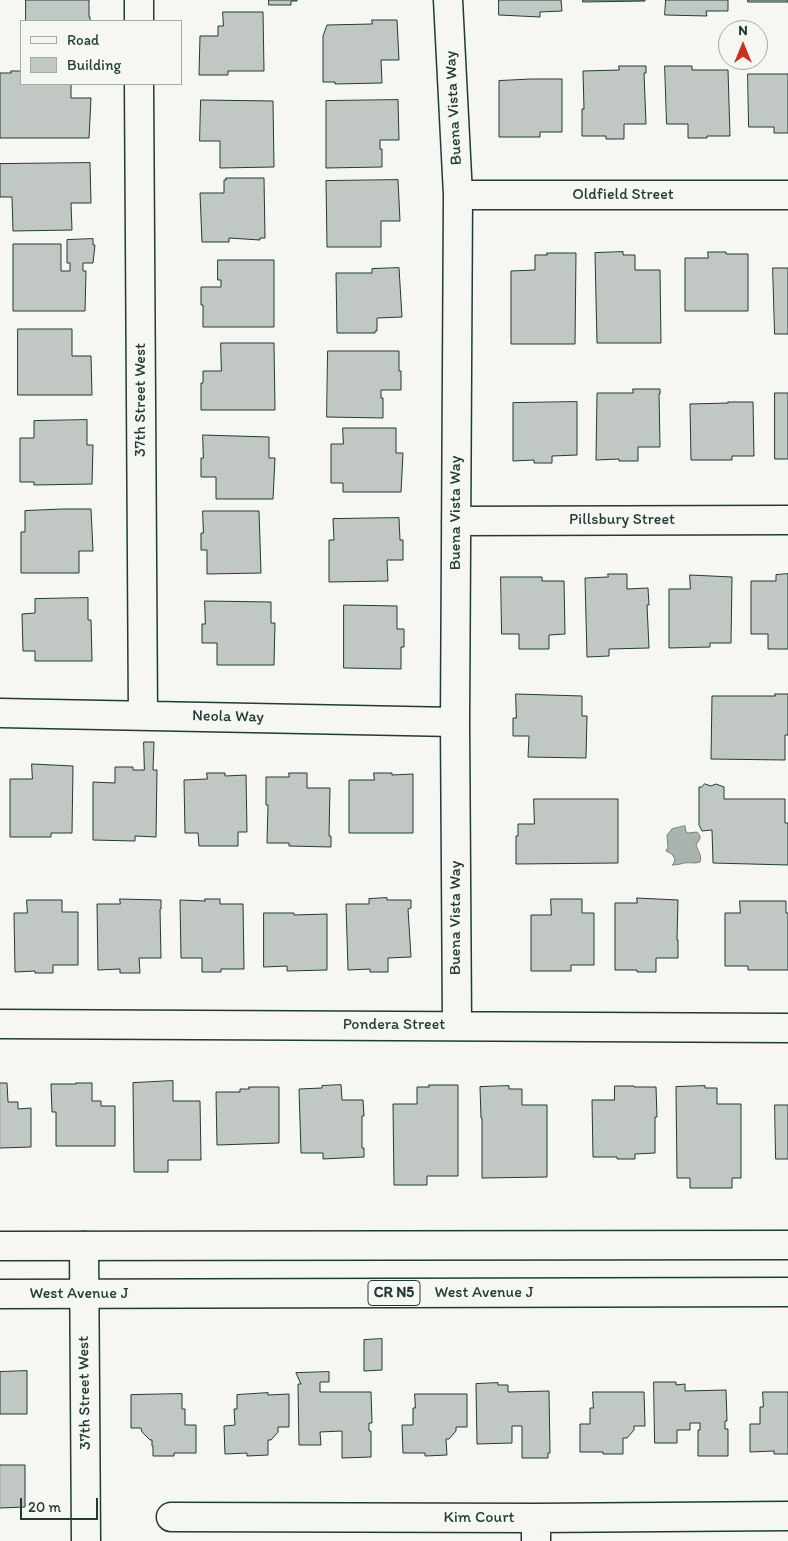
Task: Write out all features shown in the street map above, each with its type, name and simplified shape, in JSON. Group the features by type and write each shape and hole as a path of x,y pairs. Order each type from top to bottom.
{"street":[{"path":"139,0 139,20"},
{"name":"Buena Vista Way","path":"448,0 458,195 455,722 457,1026"},
{"name":"37th Street West","path":"139,85 143,716"},
{"name":"Oldfield Street","path":"458,195 788,195"},
{"name":"Pillsbury Street","path":"456,521 788,520"},
{"name":"Neola Way","path":"0,713 455,722"},
{"name":"Pondera Street","path":"0,1024 788,1028"},
{"path":"0,1246 788,1245"},
{"name":"37th Street West","path":"84,1246 86,1541"},
{"name":"West Avenue J","path":"0,1294 788,1292"},
{"name":"Kim Court","path":"171,1517 536,1529 788,1516"}],"shaded area":[{"path":"685,826 686,832 697,832 700,835 696,845 700,855 700,862 672,865 675,859 672,854 666,851 668,847 667,835 672,829"}],"building":[{"path":"26,0 89,0 90,20 26,20"},
{"path":"269,0 297,1 291,1 291,5 269,5"},
{"path":"499,0 561,0 562,11 540,12 540,17 499,15"},
{"path":"583,0 645,0 645,1 583,2"},
{"path":"666,0 728,0 728,11 706,11 707,16 665,15"},
{"path":"748,0 788,0 788,2 748,2"},
{"path":"223,12 263,12 264,71 228,71 228,75 199,75 200,36 218,36 218,26 223,26"},
{"path":"372,20 397,20 399,60 381,60 382,83 335,84 335,82 323,82 323,36 327,25 372,24"},
{"path":"619,66 646,66 646,73 644,73 646,124 624,124 624,139 606,139 606,136 582,136 582,109 584,109 583,71 619,70"},
{"path":"665,66 692,66 692,70 728,70 730,136 688,138 688,124 667,124"},
{"path":"11,71 20,71 20,85 71,85 71,98 91,98 89,138 0,138 0,73 11,73"},
{"path":"748,74 788,74 788,133 774,133 774,127 749,127"},
{"path":"562,79 562,132 540,132 540,137 499,137 499,81"},
{"path":"201,100 273,101 274,167 220,168 220,141 200,141"},
{"path":"398,100 399,140 380,140 382,167 326,168 326,101"},
{"path":"90,163 91,203 71,203 72,230 13,231 12,197 0,197 0,164"},
{"path":"226,178 264,178 265,238 260,238 260,240 229,238 229,242 202,242 200,193 224,193 224,180"},
{"path":"398,180 400,221 381,221 381,247 327,247 326,181"},
{"path":"93,239 93,245 95,245 93,263 83,263 83,271 86,271 85,311 13,311 13,244 61,244 61,271 70,271 70,263 67,263 67,240"},
{"path":"623,252 623,255 635,255 635,270 660,270 661,343 597,343 595,253"},
{"path":"708,252 748,254 748,311 685,311 685,258 708,258"},
{"path":"547,253 576,253 575,344 511,344 511,271 535,270 535,255 547,255"},
{"path":"218,260 274,260 274,327 203,327 201,287 221,287 221,280 218,280"},
{"path":"399,268 402,317 377,318 377,331 375,333 337,333 336,273 372,273 372,269"},
{"path":"773,268 788,268 788,334 775,334"},
{"path":"18,329 72,329 72,356 91,356 92,395 18,395"},
{"path":"221,343 274,343 275,410 201,410 203,371 221,371"},
{"path":"328,351 399,351 401,390 381,390 383,418 327,417"},
{"path":"633,389 660,389 660,447 638,447 638,461 619,461 619,459 596,460 597,393 633,393"},
{"path":"775,393 788,393 788,459 775,459"},
{"path":"577,402 577,455 552,456 552,463 534,463 534,460 513,461 513,403"},
{"path":"753,402 754,456 732,456 732,460 691,460 690,404"},
{"path":"87,420 87,445 93,445 92,484 34,485 34,482 20,482 20,438 34,438 34,421"},
{"path":"343,428 396,428 396,453 403,453 401,492 343,492 343,483 331,483 331,444 343,444"},
{"path":"203,435 269,437 269,458 275,458 273,499 216,499 216,477 201,477"},
{"path":"91,509 93,551 79,551 79,573 21,573 21,532 25,532 25,511"},
{"path":"203,511 259,511 261,573 207,574 207,550 201,550"},
{"path":"399,518 400,540 403,540 403,560 387,560 388,581 329,582 329,540 334,540 333,519"},
{"path":"608,574 627,574 627,589 648,588 649,648 609,649 609,656 587,657 585,578 608,577"},
{"path":"788,574 788,649 768,649 768,634 751,634 751,581 776,581 776,575"},
{"path":"690,575 732,577 731,643 710,643 710,647 669,648 669,589 690,589"},
{"path":"501,577 542,577 542,581 564,581 565,634 549,635 549,649 519,649 519,634 502,634"},
{"path":"88,598 88,620 91,620 92,661 35,661 35,651 23,651 22,614 35,613 35,599"},
{"path":"205,601 271,602 271,623 275,623 274,665 217,665 217,643 202,643 202,624 205,624"},
{"path":"344,605 397,606 397,629 404,629 404,647 401,647 401,669 344,668"},
{"path":"516,694 582,696 582,716 587,716 586,758 528,757 529,736 513,736 513,718 516,718"},
{"path":"775,694 788,694 788,735 785,735 785,760 711,759 712,696 775,696"},
{"path":"144,742 154,742 153,770 157,770 156,837 135,836 135,841 93,840 93,782 115,783 115,767 133,767 133,770 144,770"},
{"path":"32,764 73,766 72,833 51,833 51,837 10,837 10,779 32,779"},
{"path":"207,773 225,773 225,776 246,775 247,832 238,832 238,846 199,846 198,833 185,833 184,780 207,779"},
{"path":"289,773 307,773 307,788 330,788 329,836 331,836 331,847 289,846 289,843 267,843 268,805 266,805 266,777 289,777"},
{"path":"374,773 392,773 392,775 413,774 413,833 349,833 349,780 374,780"},
{"path":"705,784 711,786 716,784 724,787 724,799 785,799 785,823 788,823 788,865 713,863 712,830 702,831 699,825 699,787"},
{"path":"534,799 618,799 618,863 516,864 518,824 534,824"},
{"path":"387,898 387,900 411,900 411,908 408,909 411,957 388,958 388,972 370,972 370,969 348,970 346,904 369,904 369,899"},
{"path":"637,898 678,900 678,958 656,958 656,972 615,970 615,903 637,903"},
{"path":"120,899 161,900 161,958 139,958 140,973 120,973 120,969 98,970 97,904 120,904"},
{"path":"205,899 220,899 220,904 243,904 244,969 221,969 221,972 202,972 202,958 181,958 180,900 205,901"},
{"path":"551,899 582,899 582,913 594,913 594,965 571,965 571,971 531,971 531,915 551,915"},
{"path":"27,900 62,900 62,912 78,912 78,965 53,965 53,973 35,973 35,971 15,972 14,913 27,913"},
{"path":"740,901 786,901 786,913 788,913 788,970 748,970 748,966 725,966 725,913 740,913"},
{"path":"264,913 294,913 294,915 327,914 327,970 287,971 287,966 264,967"},
{"path":"173,1081 173,1101 200,1101 201,1160 168,1160 168,1172 134,1172 133,1083"},
{"path":"0,1083 7,1083 8,1102 18,1102 18,1109 31,1108 31,1147 0,1148"},
{"path":"92,1083 92,1101 101,1101 101,1106 115,1106 115,1146 56,1146 56,1112 52,1112 51,1084"},
{"path":"341,1085 342,1100 363,1100 362,1148 364,1148 364,1157 323,1159 323,1153 301,1153 299,1089"},
{"path":"429,1085 458,1085 458,1176 427,1176 427,1185 394,1185 393,1104 417,1104 417,1087 429,1087"},
{"path":"509,1086 509,1089 522,1089 522,1105 547,1105 547,1177 482,1178 480,1087"},
{"path":"615,1086 656,1087 655,1153 635,1154 635,1159 593,1157 592,1100 614,1100"},
{"path":"705,1086 705,1088 717,1088 717,1104 741,1104 741,1178 732,1178 732,1188 690,1188 690,1178 677,1178 676,1087"},
{"path":"249,1087 279,1087 279,1143 217,1145 216,1092 240,1092 240,1089 249,1089"},
{"path":"775,1105 788,1105 788,1159 776,1159"},
{"path":"382,1339 382,1370 364,1371 364,1340"},
{"path":"27,1371 27,1414 0,1414 0,1372"},
{"path":"329,1372 329,1382 320,1382 320,1392 371,1392 372,1423 369,1423 369,1431 371,1431 371,1457 342,1458 342,1431 320,1432 321,1445 299,1445 298,1384 301,1384 296,1373"},
{"path":"654,1382 676,1382 676,1385 685,1384 685,1391 726,1390 727,1421 725,1421 725,1429 728,1429 728,1456 698,1456 698,1430 700,1430 700,1423 690,1423 690,1430 677,1430 677,1443 655,1443"},
{"path":"498,1383 498,1385 508,1385 508,1392 549,1391 550,1453 548,1453 548,1458 522,1458 522,1426 512,1426 512,1443 477,1444 476,1384"},
{"path":"593,1392 644,1392 645,1426 634,1426 634,1430 627,1438 623,1438 623,1454 580,1452 580,1424 590,1424"},
{"path":"763,1392 788,1392 788,1454 774,1454 774,1451 750,1452 750,1424 760,1424 760,1407 763,1407"},
{"path":"268,1393 268,1395 289,1394 289,1427 278,1427 278,1432 271,1440 268,1440 268,1455 247,1456 247,1453 225,1454 224,1426 235,1425 234,1409 237,1409 237,1395"},
{"path":"182,1394 182,1409 185,1409 185,1425 196,1425 196,1453 174,1453 174,1456 153,1456 152,1440 142,1432 141,1428 131,1428 131,1395"},
{"path":"415,1394 467,1394 467,1427 456,1427 456,1431 449,1439 446,1439 447,1455 425,1456 425,1453 403,1453 402,1425 413,1425"},
{"path":"0,1465 25,1465 25,1507 0,1508"}]}
